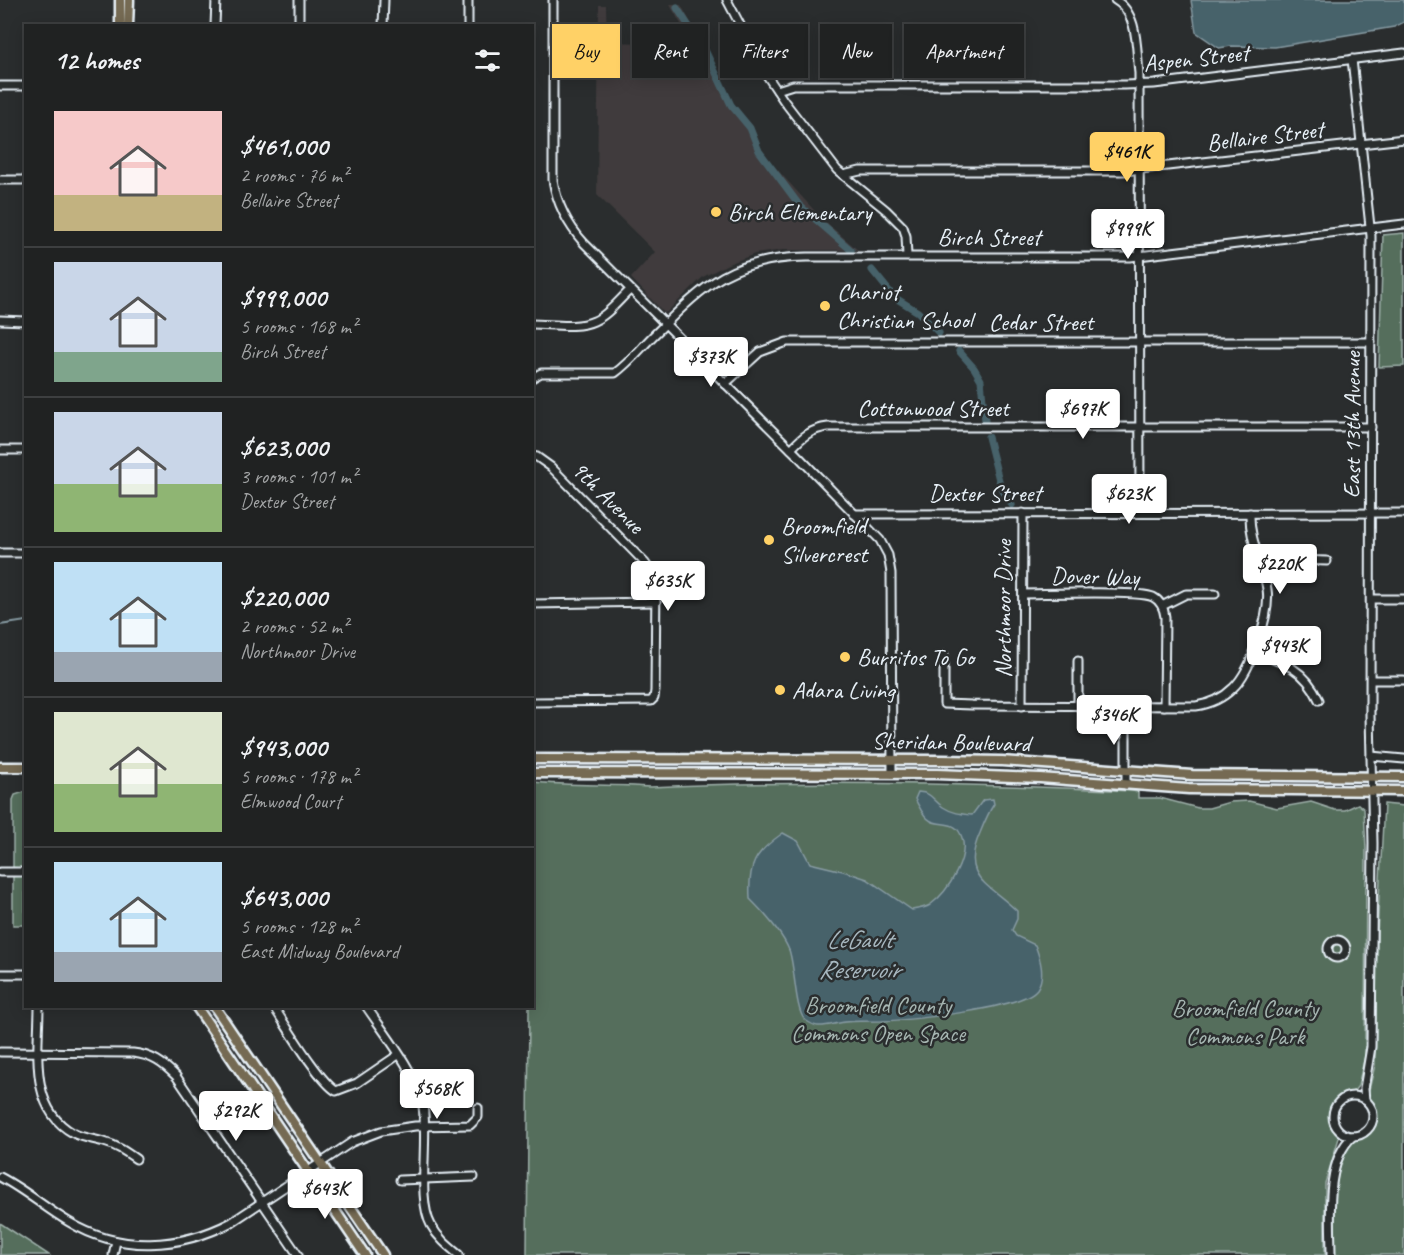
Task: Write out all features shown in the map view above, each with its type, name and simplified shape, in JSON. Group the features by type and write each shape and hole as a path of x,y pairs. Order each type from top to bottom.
{"main road":[{"path":"120,0 120,24"},
{"path":"128,24 129,0"},
{"name":"Sheridan Boulevard","path":"534,759 1002,761 1126,771 1235,776 1404,777"},
{"path":"0,767 24,767"},
{"name":"Sheridan Boulevard","path":"534,773 988,775 1238,791 1404,791"},
{"path":"197,1008 365,1255"},
{"path":"214,1008 382,1255"}],"street":[{"path":"215,24 216,0"},
{"path":"299,0 299,24"},
{"path":"384,0 384,24"},
{"path":"468,0 468,24"},
{"path":"553,0 553,160 555,194 564,216 576,234 630,290 880,540 890,560 892,774"},
{"path":"727,0 756,56 777,90 843,175 900,223 906,236 907,256"},
{"path":"1115,0 1125,6 1132,24 1139,85 1140,513"},
{"name":"Aspen Street","path":"777,90 793,85 1139,85 1404,53"},
{"name":"East 13th Avenue","path":"1352,59 1371,228 1371,756 1373,791 1371,1047 1365,1100"},
{"path":"0,86 24,86"},
{"name":"Bellaire Street","path":"843,175 860,171 1140,170 1404,139"},
{"path":"0,180 24,180"},
{"name":"Birch Street","path":"534,377 541,373 615,373 710,284 736,269 783,257 1140,256 1404,224"},
{"path":"534,324 579,324 594,321 608,312 630,290"},
{"path":"0,320 24,321"},
{"name":"Cedar Street","path":"725,384 760,352 787,342 1371,342"},
{"name":"Cottonwood Street","path":"791,449 807,433 819,428 1371,427"},
{"path":"0,450 24,450"},
{"name":"9th Avenue","path":"534,457 551,467 656,576 654,698 651,701 534,702"},
{"name":"Northmoor Drive","path":"1022,706 1023,513"},
{"path":"944,655 944,704 1196,706 1216,700 1234,688 1246,670 1268,610 1267,588 1251,534 1250,513"},
{"name":"Dexter Street","path":"854,514 1404,513"},
{"path":"0,553 24,553"},
{"path":"1262,571 1295,560 1327,561"},
{"name":"Dover Way","path":"1023,594 1142,595 1155,598 1162,606"},
{"path":"1164,706 1165,616 1162,606 1186,594 1215,594"},
{"path":"1371,599 1404,599"},
{"path":"534,604 656,602"},
{"path":"1253,652 1280,661 1296,670 1306,678 1319,700"},
{"path":"1078,661 1078,706"},
{"path":"1371,680 1404,680"},
{"path":"1126,706 1126,785"},
{"path":"1371,756 1404,759"},
{"path":"0,872 24,872"},
{"path":"0,974 24,974"},
{"path":"39,1008 41,1091 46,1107 54,1119 74,1134 112,1145 136,1159"},
{"path":"274,1008 318,1072 336,1094 357,1083 398,1055"},
{"path":"367,1008 418,1087 424,1126 426,1210 430,1223 444,1243 459,1255"},
{"path":"0,1052 133,1053 151,1057 166,1066 176,1076 298,1255"},
{"path":"1353,1136 1341,1132 1334,1124 1333,1112 1339,1101 1353,1096 1366,1076"},
{"path":"1331,1255 1332,1183 1339,1157 1345,1144 1353,1136 1366,1131 1372,1120 1371,1108 1365,1100 1353,1096"},
{"path":"0,1177 14,1184 71,1224 116,1241 146,1244 186,1240 217,1230 352,1142 381,1131 473,1124 478,1116 478,1108"},
{"path":"1339,1157 1341,1132"},
{"path":"400,1180 474,1177"},
{"path":"113,1255 116,1241"}],"shaded area":[{"path":"599,5 606,5 607,24 599,24"},
{"path":"670,5 681,5 692,24 681,24"},
{"path":"620,42 632,43 632,78 708,78 708,53 733,105 749,123 765,156 822,219 858,250 783,250 755,254 703,277 664,313 631,278 655,252 597,195 598,78 620,78"}],"green space":[{"path":"1404,233 1404,366 1379,367 1383,235"},
{"name":"Broomfield County Commons Open Space","path":"534,782 650,787 831,783 952,784 1132,791 1138,792 1138,798 1160,798 1198,808 1249,801 1277,808 1311,802 1335,810 1345,810 1358,804 1364,809 1366,849 1365,1056 1358,1086 1354,1091 1340,1096 1330,1107 1330,1125 1339,1138 1325,1183 1325,1255 527,1255 529,1008 534,1008"},
{"path":"24,792 24,925 13,925 13,800 15,795"},
{"path":"1384,804 1404,806 1404,1255 1335,1255 1336,1184 1343,1157 1354,1141 1375,1125 1375,1107 1368,1094 1375,1065 1377,935"},
{"path":"0,1223 49,1255 0,1255"}],"water":[{"path":"1191,0 1404,0 1404,22 1394,27 1275,47 1219,48 1196,32"},
{"name":"LeGault Reservoir","path":"918,792 929,795 950,811 960,814 972,815 983,800 993,799 994,804 975,848 973,860 975,870 987,886 1017,911 1017,919 1012,930 1016,936 1035,945 1041,967 1040,984 1027,996 988,1008 939,1016 813,1025 805,1020 799,1008 791,957 786,943 772,923 750,899 750,877 755,861 765,847 783,833 798,841 810,863 867,879 912,910 928,906 951,882 961,862 963,842 957,829 947,824 931,821 926,817 915,799"}],"waterway":[{"path":"677,8 706,52 731,105 750,128 759,151 800,206 851,250"},
{"path":"872,270 894,297 918,312 939,333"},
{"path":"959,351 981,380 985,421"},
{"path":"988,437 1001,488 1012,505"},
{"path":"0,625 24,621"}],"place":[{"name":"Birch Elementary","path":"716,212"},
{"name":"Chariot Christian School","path":"825,306"},
{"name":"Broomfield Silvercrest","path":"769,540"},
{"name":"Burritos To Go","path":"845,657"},
{"name":"Adara Living","path":"780,690"}],"park label":[{"name":"Broomfield County Commons Park","path":"1245,1022"}]}
